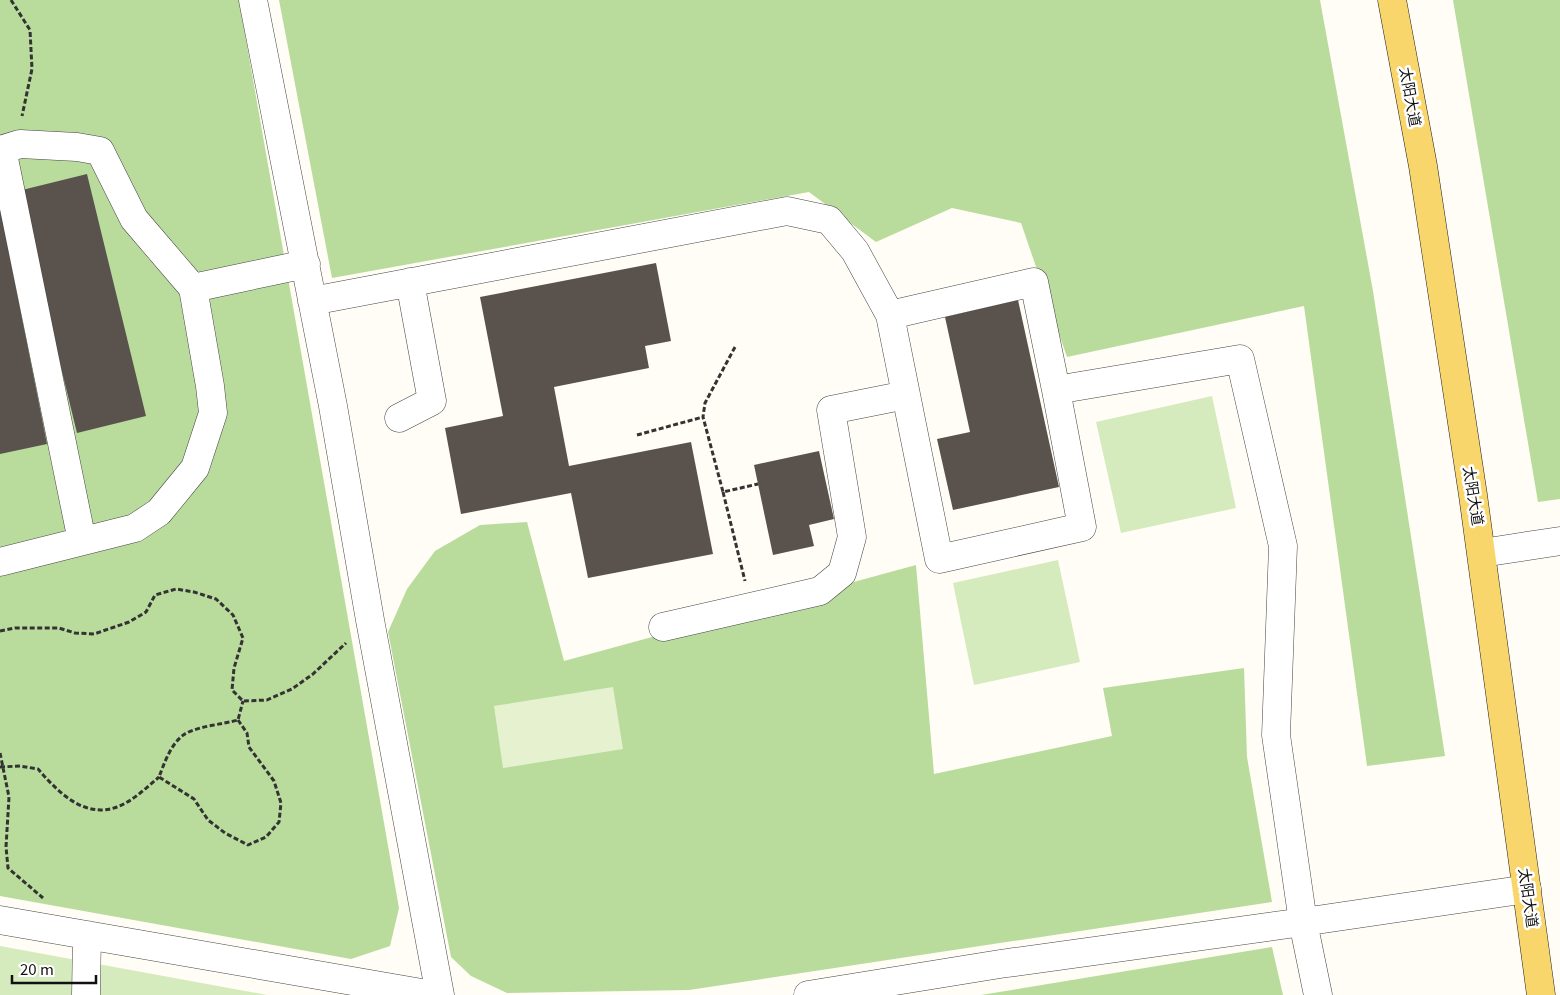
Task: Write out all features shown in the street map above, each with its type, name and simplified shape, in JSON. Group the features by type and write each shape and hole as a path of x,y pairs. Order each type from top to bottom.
{"main road":[{"name":"太阳大道","path":"1392,0 1423,166 1482,553 1541,995"}],"street":[{"path":"253,0 334,406 370,620 440,995"},
{"path":"0,562 135,528 159,512 195,468 213,413 193,288 134,219 100,151 77,147 7,147 82,541"},
{"path":"312,301 787,211 829,220 855,251 890,315 938,560 1082,527 1034,282 890,315"},
{"path":"193,288 306,264"},
{"path":"400,418 432,401 410,282"},
{"path":"1056,390 1240,359 1283,546 1276,735 1303,922 1318,995"},
{"path":"662,627 820,591 842,572 852,537 831,410 906,395"},
{"path":"1482,553 1560,540"},
{"path":"808,995 1000,964 1527,889"},
{"path":"0,920 433,995"},
{"path":"86,995 87,935"}],"path":[{"path":"7,147 22,114 32,69 30,30 11,0"},
{"path":"735,348 705,403 703,417 752,606"},
{"path":"637,435 703,417"},
{"path":"723,492 758,484"},
{"path":"0,632 15,628 59,628 75,633 94,634 129,622 146,612 155,595 176,589 216,599 233,615 242,638 234,668 232,690 243,701 267,700 292,689 313,674 370,620"},
{"path":"238,720 243,701"},
{"path":"2,766 38,769 53,786 88,810 106,810 119,806 137,795 159,777 170,751 182,736 197,729 238,720"},
{"path":"159,777 194,800 208,820 225,833 248,845 266,837 279,822 281,803 274,781 249,747 247,732 238,720"},
{"path":"0,753 9,797 6,847 8,868 44,898"}],"green space":[{"path":"0,0 239,0 399,908 390,946 351,959 0,896"},
{"path":"279,0 1320,0 1373,291 1445,756 1367,766 1304,306 1067,357 1021,223 952,208 876,242 809,192 332,278"},
{"path":"1453,0 1560,0 1560,499 1538,502"},
{"path":"1212,396 1236,508 1121,533 1096,422"},
{"path":"527,522 564,661 916,565 934,774 1112,736 1103,688 1244,668 1247,757 1272,902 689,990 507,993 471,976 451,957 388,632 407,589 435,551 480,525"},
{"path":"1058,560 1080,662 974,685 953,583"},
{"path":"613,687 623,749 503,768 494,706"},
{"path":"0,946 267,995 0,995"},
{"path":"1272,947 1283,995 981,995"}],"building":[{"path":"87,174 146,416 77,433 18,191"},
{"path":"0,208 47,444 0,454"},
{"path":"656,263 671,341 645,346 649,368 554,387 569,466 691,442 713,554 588,578 571,493 461,514 445,428 503,416 480,297"},
{"path":"1018,300 1059,487 953,510 937,439 970,432 945,317"},
{"path":"819,451 834,519 809,525 814,546 773,555 754,465"}]}
